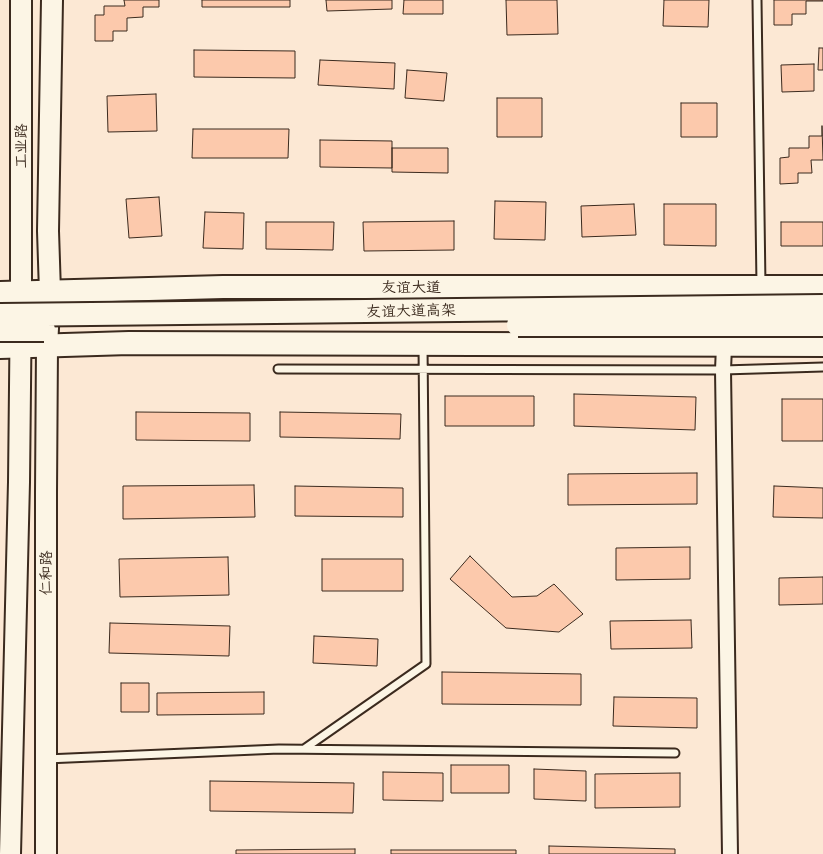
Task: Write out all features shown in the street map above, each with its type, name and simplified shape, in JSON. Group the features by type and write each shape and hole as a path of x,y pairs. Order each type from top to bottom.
{"main road":[{"name":"工业路","path":"11,292 20,0"},
{"name":"工业路","path":"50,292 48,231 52,0"},
{"name":"友谊大道","path":"11,292 223,287 823,287"},
{"name":"仁和路","path":"10,854 20,482 10,347 11,292"},
{"name":"仁和路","path":"46,854 47,346 50,292"},
{"name":"友谊大道高架","path":"0,315 823,306"},
{"name":"友谊大道高架","path":"0,330 429,325 823,325"},
{"path":"10,347 129,343 823,345"}],"street":[{"path":"724,346 730,854"}],"lane":[{"path":"758,0 761,288"},
{"path":"303,750 426,664 423,344"},
{"path":"278,369 723,370 823,367"},
{"path":"46,759 279,749 675,753"}],"building":[{"path":"124,0 159,0 159,7 143,7 143,17 127,18 127,31 113,31 113,41 95,41 95,15 104,15 104,6 125,6"},
{"path":"202,0 290,0 290,7 202,7"},
{"path":"326,0 392,0 392,9 327,11"},
{"path":"404,0 443,0 443,14 403,14"},
{"path":"506,0 557,0 558,34 507,35"},
{"path":"664,0 709,0 708,27 663,26"},
{"path":"774,0 823,1 806,1 806,14 792,14 792,25 774,25"},
{"path":"819,48 823,48 823,70 818,70"},
{"path":"194,50 295,51 295,78 194,77"},
{"path":"320,60 395,63 394,89 318,85"},
{"path":"814,64 814,91 782,92 781,65"},
{"path":"407,70 447,73 444,101 405,98"},
{"path":"156,94 157,131 108,132 107,96"},
{"path":"497,98 542,98 542,137 497,137"},
{"path":"681,103 717,103 717,137 681,137"},
{"path":"822,126 823,160 811,160 812,173 798,173 798,183 780,184 780,158 789,157 789,148 809,148 809,136 822,136"},
{"path":"193,129 289,129 288,158 192,158"},
{"path":"320,140 392,141 392,168 320,167"},
{"path":"392,148 448,148 448,173 392,172"},
{"path":"159,197 162,236 129,238 126,199"},
{"path":"495,201 546,202 545,240 494,239"},
{"path":"634,204 636,235 582,237 581,206"},
{"path":"664,204 716,204 716,246 664,245"},
{"path":"205,212 244,213 243,249 203,248"},
{"path":"454,221 454,250 364,251 363,222"},
{"path":"266,222 334,222 333,250 266,249"},
{"path":"781,222 823,222 823,246 781,246"},
{"path":"574,394 696,397 695,430 574,426"},
{"path":"445,396 534,396 534,426 445,426"},
{"path":"782,399 823,399 823,441 782,441"},
{"path":"136,412 250,413 250,441 136,440"},
{"path":"280,412 401,414 400,439 280,437"},
{"path":"697,473 697,504 568,505 568,474"},
{"path":"254,485 255,517 123,519 123,486"},
{"path":"295,486 403,488 403,517 295,516"},
{"path":"774,486 823,488 823,518 773,517"},
{"path":"690,547 690,579 616,580 616,548"},
{"path":"470,556 512,597 537,596 554,584 583,614 559,632 506,628 450,579"},
{"path":"228,557 229,595 120,597 119,559"},
{"path":"322,559 403,559 403,591 322,591"},
{"path":"823,577 823,604 779,605 779,578"},
{"path":"691,620 692,648 611,649 610,621"},
{"path":"110,623 230,626 229,656 109,653"},
{"path":"314,636 378,639 377,666 313,663"},
{"path":"442,672 581,674 581,705 442,704"},
{"path":"121,683 149,683 149,712 121,712"},
{"path":"264,692 264,714 157,715 157,693"},
{"path":"614,697 697,698 697,728 613,726"},
{"path":"451,765 509,765 509,793 451,793"},
{"path":"534,769 586,771 586,801 534,799"},
{"path":"383,772 443,773 443,801 383,800"},
{"path":"680,773 680,807 595,808 595,774"},
{"path":"210,781 354,783 353,813 210,811"},
{"path":"549,846 675,849 675,854 549,854"},
{"path":"355,849 355,854 236,854 236,850"},
{"path":"391,850 516,850 516,854 391,854"}]}
